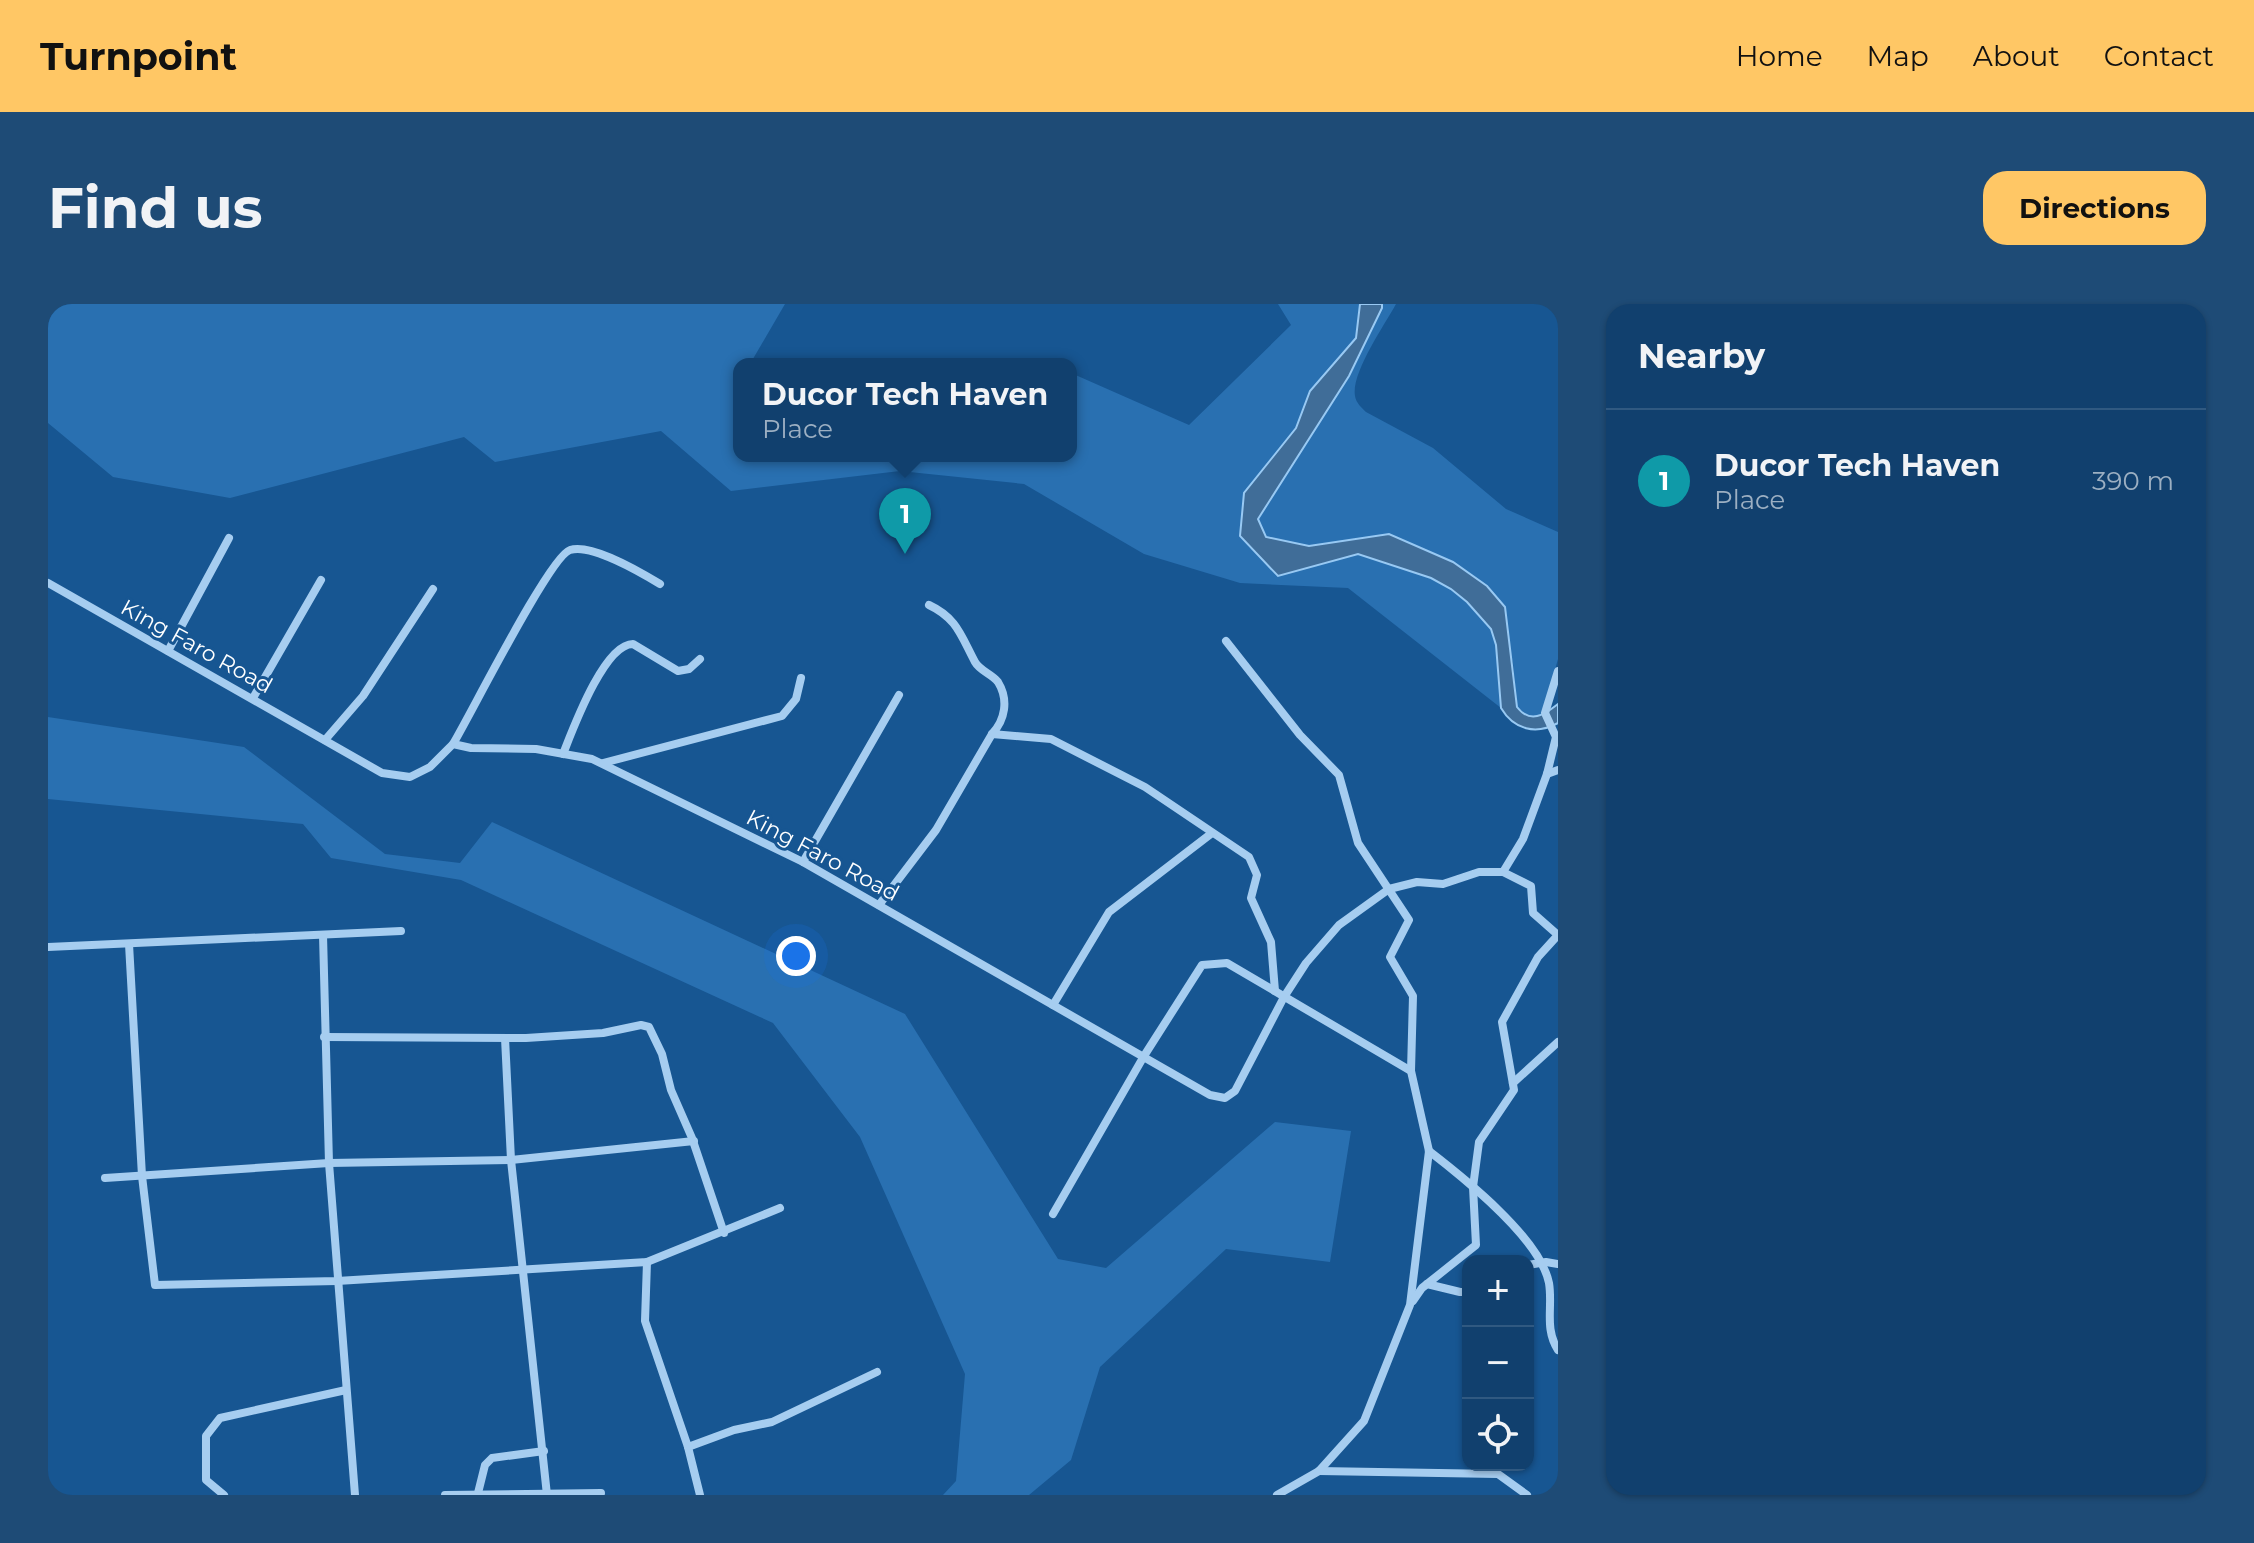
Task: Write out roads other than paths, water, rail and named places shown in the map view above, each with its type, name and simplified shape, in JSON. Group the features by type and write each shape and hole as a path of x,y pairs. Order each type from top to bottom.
{"street":[{"path":"168,651 229,538"},
{"path":"453,744 532,600 564,553 572,549 585,551 626,563 660,584"},
{"path":"253,698 321,580"},
{"name":"King Faro Road","path":"48,583 382,773 410,777 430,767 453,744 471,748 536,749 602,763 803,862 1210,1095 1225,1098 1235,1091 1284,997 1306,963 1339,925 1389,889 1417,882 1443,884 1479,872 1503,872"},
{"path":"325,740 363,696 433,589"},
{"path":"879,905 936,830 1001,723 1005,703 998,681 977,667 946,613 929,605"},
{"path":"1226,641 1300,735 1339,775 1358,843 1409,920 1390,957 1413,996 1411,1071 1429,1151 1410,1305 1364,1421 1319,1471 1277,1495"},
{"path":"563,754 582,704 616,650 625,644 633,644 678,671 689,669 700,659"},
{"path":"1410,1305 1427,1284 1476,1245 1473,1187 1479,1142 1514,1090 1502,1022 1538,957 1558,935 1533,913 1531,886 1503,872 1523,839 1547,774 1556,737 1545,713 1558,671"},
{"path":"602,763 782,716 796,699 801,678"},
{"path":"803,862 899,695"},
{"path":"992,734 1051,739 1145,787 1249,857 1257,875 1251,898 1271,942 1275,991"},
{"path":"1547,774 1558,770"},
{"path":"1053,1005 1109,912 1212,833"},
{"path":"48,947 401,931"},
{"path":"323,935 329,1163 355,1495"},
{"path":"129,944 142,1176 155,1285 337,1281 647,1262 780,1208"},
{"path":"1053,1214 1144,1056 1202,965 1227,963 1411,1071"},
{"path":"324,1037 505,1038 603,1033 641,1025 649,1027 662,1054 671,1090 694,1141 724,1233"},
{"path":"505,1038 511,1160 547,1495"},
{"path":"1513,1083 1558,1042"},
{"path":"105,1178 329,1163 511,1160 694,1141"},
{"path":"1429,1151 1473,1187 1525,1238 1549,1283 1549,1332 1558,1350"},
{"path":"647,1262 645,1321 688,1447 700,1495"},
{"path":"1534,1264 1558,1264"},
{"path":"1427,1284 1462,1291"},
{"path":"688,1447 734,1430 772,1422 877,1372"},
{"path":"224,1495 206,1480 206,1436 220,1418 346,1390"},
{"path":"478,1493 485,1465 492,1458 544,1451"},
{"path":"1319,1471 1498,1474 1527,1495"},
{"path":"445,1495 601,1493"}],"place":[{"name":"Ducor Tech Haven","path":"905,554"}]}
